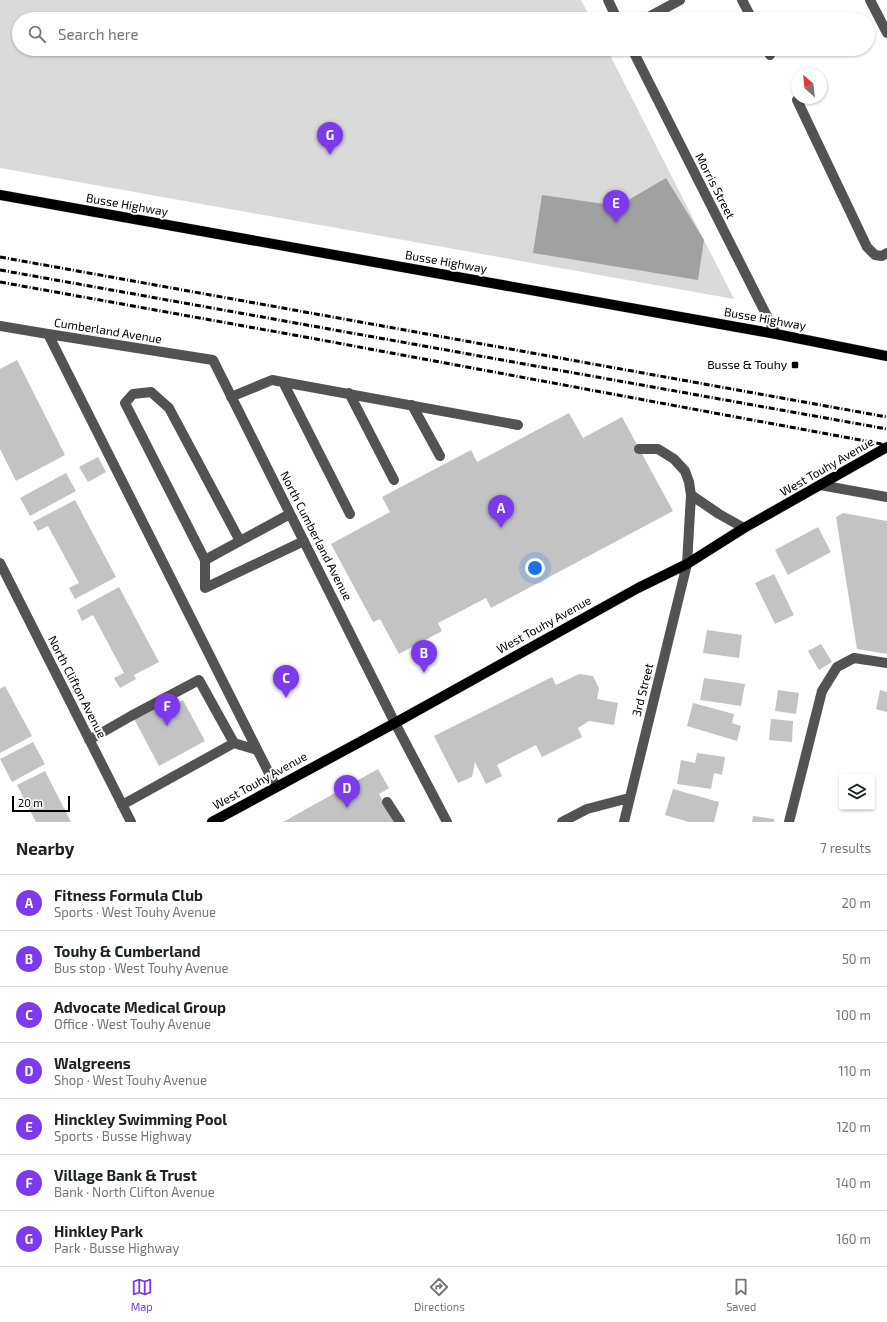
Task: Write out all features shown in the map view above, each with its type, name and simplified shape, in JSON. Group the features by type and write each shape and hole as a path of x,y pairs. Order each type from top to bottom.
{"main road":[{"name":"Busse Highway","path":"0,195 776,334 887,356"},
{"name":"West Touhy Avenue","path":"212,822 395,723 638,588 687,564 744,528 887,447"}],"street":[{"path":"608,0 614,12"},
{"path":"658,12 680,0"},
{"path":"742,0 748,12"},
{"path":"870,0 887,33"},
{"name":"Morris Street","path":"636,56 776,334"},
{"path":"799,104 867,247 876,256 882,256 887,253"},
{"name":"Cumberland Avenue","path":"0,326 213,360"},
{"path":"48,334 276,787"},
{"name":"North Cumberland Avenue","path":"213,360 395,723 447,822"},
{"path":"231,397 272,380 518,424"},
{"path":"283,382 350,514"},
{"path":"240,541 169,408 151,392 133,394 125,403 204,560 205,588 304,541"},
{"path":"349,394 394,480"},
{"path":"412,405 440,456"},
{"name":"3rd Street","path":"624,822 668,648 687,564 691,495 689,482 685,471 674,459 658,449 639,449"},
{"path":"820,486 887,497"},
{"path":"691,495 719,514 744,528"},
{"path":"204,560 290,514"},
{"name":"North Clifton Avenue","path":"0,563 131,822"},
{"path":"789,822 822,691 837,667 854,658 887,664"},
{"path":"90,740 131,716 199,680 234,743 257,750"},
{"path":"122,805 234,743"},
{"path":"562,822 587,809 629,798"},
{"path":"388,802 400,822"}],"shaded area":[{"path":"0,0 581,0 587,12 12,12 12,56 611,56 734,299 0,168"},
{"path":"666,178 704,240 698,280 533,253 542,195 618,206"}],"building":[{"path":"17,360 65,455 16,481 0,449 0,369"},
{"path":"569,413 583,438 622,417 673,511 491,608 486,598 438,623 442,631 399,654 380,619 373,622 331,544 390,512 382,497 471,450 477,462"},
{"path":"98,457 106,472 88,482 79,467"},
{"path":"66,473 76,491 30,516 20,498"},
{"path":"75,500 116,577 75,599 69,588 79,583 48,526 38,531 33,522"},
{"path":"843,513 887,521 887,654 857,649 836,517"},
{"path":"818,527 831,552 788,575 775,550"},
{"path":"774,574 794,615 775,624 755,583"},
{"path":"119,587 159,662 134,675 136,679 120,688 114,678 124,673 93,615 82,621 77,610"},
{"path":"707,630 742,635 739,658 703,653"},
{"path":"821,644 832,662 819,670 808,651"},
{"path":"579,674 593,676 599,688 597,699 618,703 614,725 589,721 578,728 582,737 542,757 536,745 497,765 502,776 486,784 475,762 472,777 458,783 434,736 552,677 556,685"},
{"path":"704,678 745,684 741,706 700,700"},
{"path":"5,686 32,736 0,753 0,689"},
{"path":"778,690 799,693 796,714 775,711"},
{"path":"880,690 887,692 887,712 876,709"},
{"path":"155,698 162,711 183,700 205,741 159,766 130,711"},
{"path":"693,703 734,714 732,723 741,726 737,741 687,726"},
{"path":"771,719 793,721 792,742 769,740"},
{"path":"33,742 45,764 12,782 0,759"},
{"path":"697,753 725,757 722,775 714,773 711,789 677,784 681,760 695,763"},
{"path":"378,769 389,788 379,794 395,822 283,822"},
{"path":"45,771 71,822 36,822 17,785"},
{"path":"673,789 719,802 714,822 689,822 665,815"},
{"path":"753,816 774,819 774,822 752,822"}],"railway":[{"path":"0,257 887,417"},
{"path":"0,270 887,429"},
{"path":"0,282 887,445"}],"place":[{"name":"Hinkley Park","path":"330,155"},
{"name":"Hinckley Swimming Pool","path":"616,223"},
{"name":"Busse & Touhy","path":"795,365"},
{"name":"Fitness Formula Club","path":"501,528"},
{"name":"Touhy & Cumberland","path":"424,673"},
{"name":"Advocate Medical Group","path":"286,698"},
{"name":"Village Bank & Trust","path":"167,726"},
{"name":"Walgreens","path":"347,808"}]}
